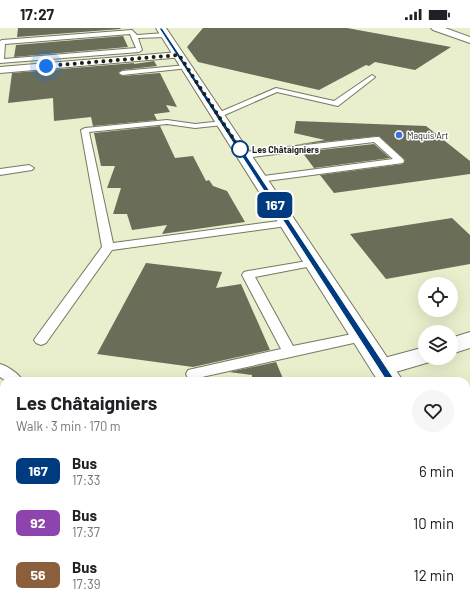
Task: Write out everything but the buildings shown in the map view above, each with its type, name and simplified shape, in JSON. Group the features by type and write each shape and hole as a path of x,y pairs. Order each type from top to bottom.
{"street":[{"path":"436,28 470,40"},
{"path":"163,31 313,263 387,374 418,358"},
{"path":"0,70 183,61"},
{"path":"458,344 470,340"}],"lane":[{"path":"135,37 163,31"},
{"path":"132,32 135,37 139,50 1,62 2,42 132,32"},
{"path":"122,72 183,61"},
{"path":"108,247 85,130 167,122 194,126 220,119 276,90 335,104 372,77"},
{"path":"244,155 376,139 400,161 259,179"},
{"path":"0,172 29,168"},
{"path":"40,340 108,247 287,223"},
{"path":"288,352 248,275 313,263"},
{"path":"194,374 362,336"},
{"path":"0,369 11,377"}],"shaded area":[{"path":"0,28 470,28 470,377 0,377"}],"bus line":[{"name":"167","path":"161,28 388,377"}],"place":[{"name":"Maquis Art","path":"399,135"},
{"name":"Les Châtaigniers","path":"240,149"}],"route":[{"path":"46,66 179,55 240,149"}]}
